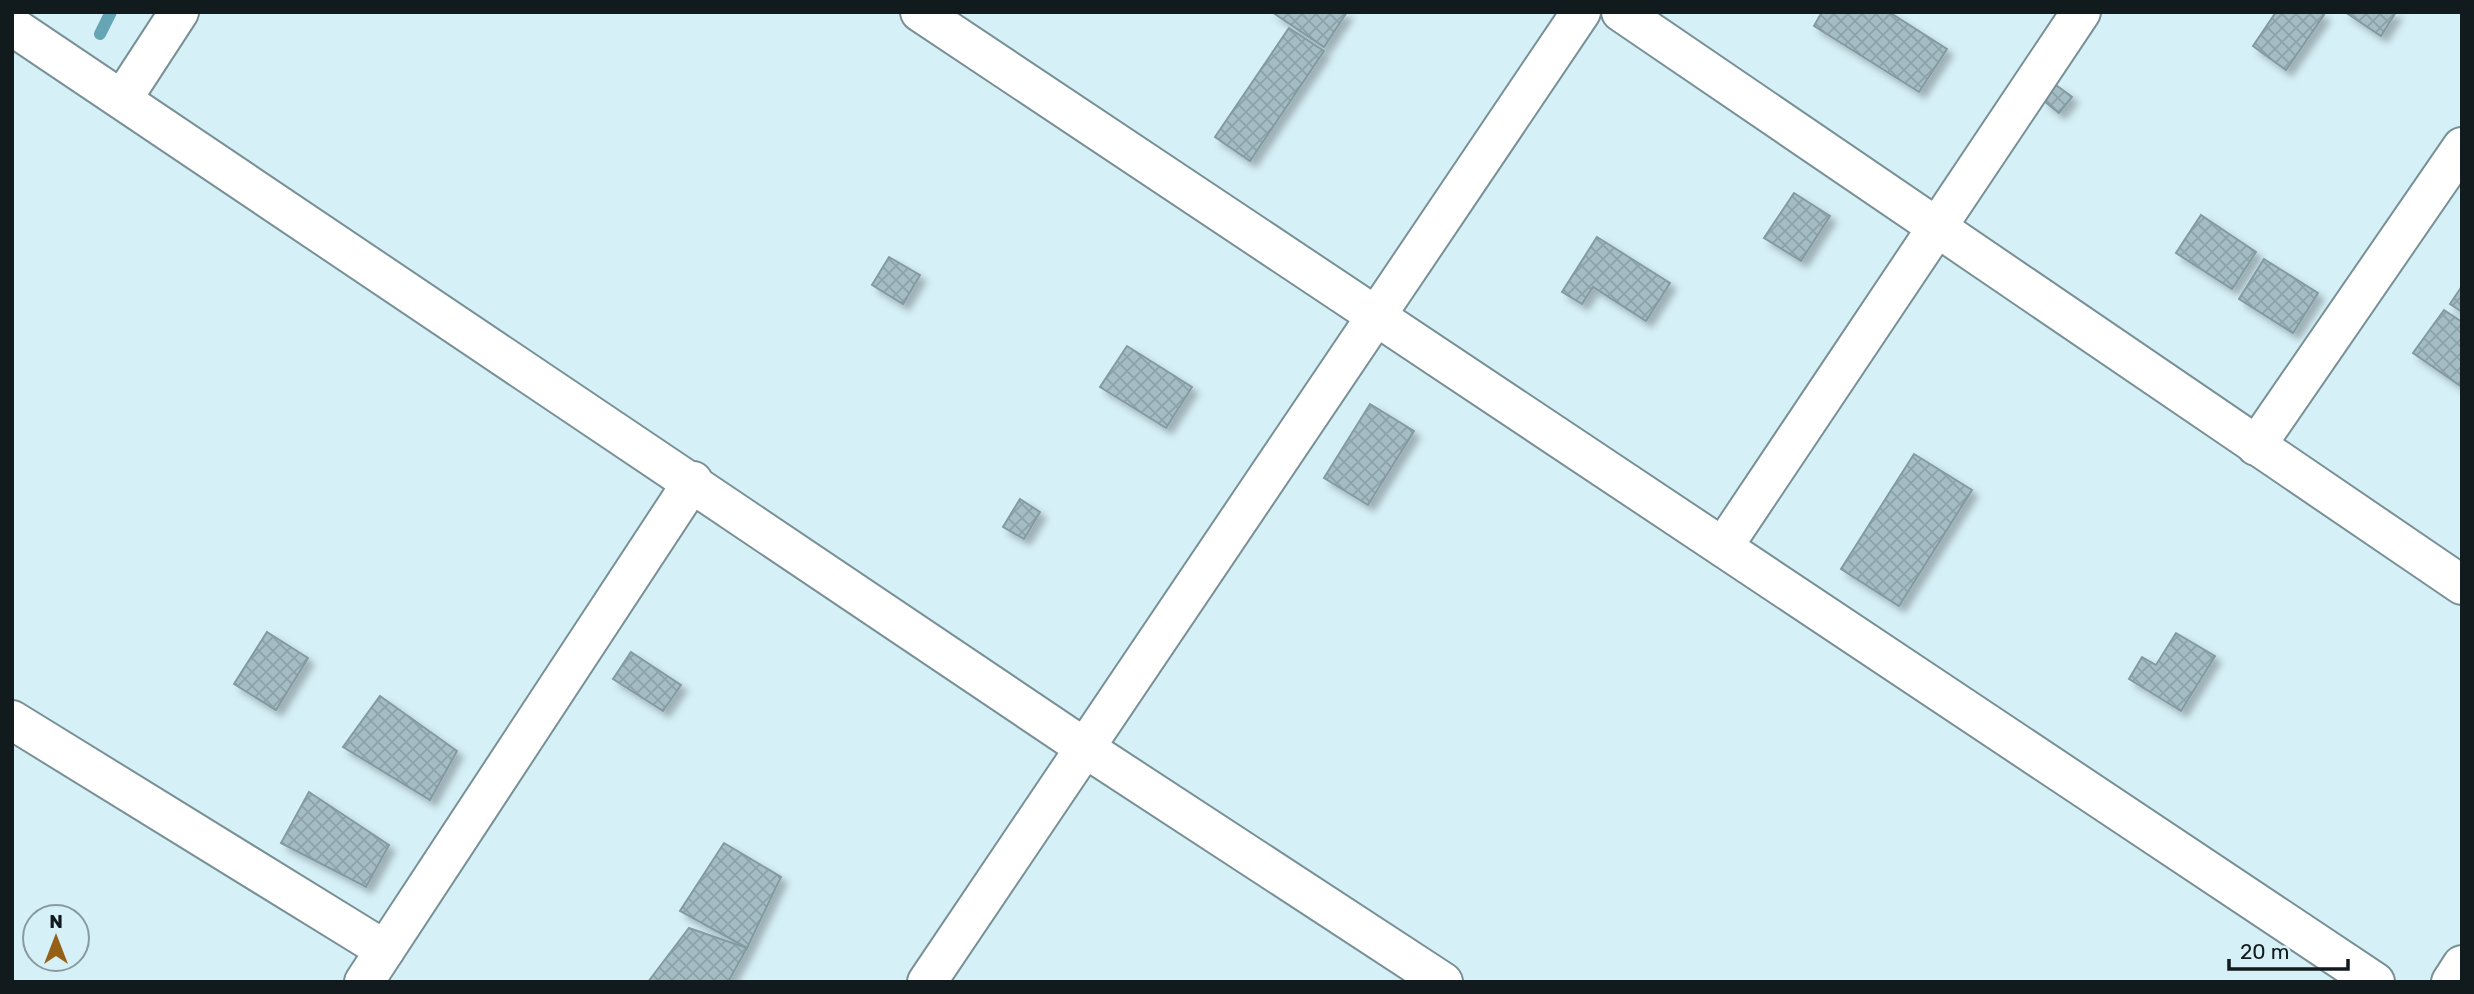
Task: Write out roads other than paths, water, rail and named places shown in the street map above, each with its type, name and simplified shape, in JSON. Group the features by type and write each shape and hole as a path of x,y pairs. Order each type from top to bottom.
{"street":[{"path":"123,98 179,12"},
{"path":"920,12 2375,982"},
{"path":"927,982 1581,12"},
{"path":"1621,12 2462,585"},
{"path":"1723,547 2081,12"},
{"path":"12,26 693,481 1085,748 1443,982"},
{"path":"2256,446 2462,146"},
{"path":"364,982 693,481"},
{"path":"12,720 385,950"},
{"path":"2451,982 2462,965"}],"waterway":[{"path":"100,34 111,12"}]}
